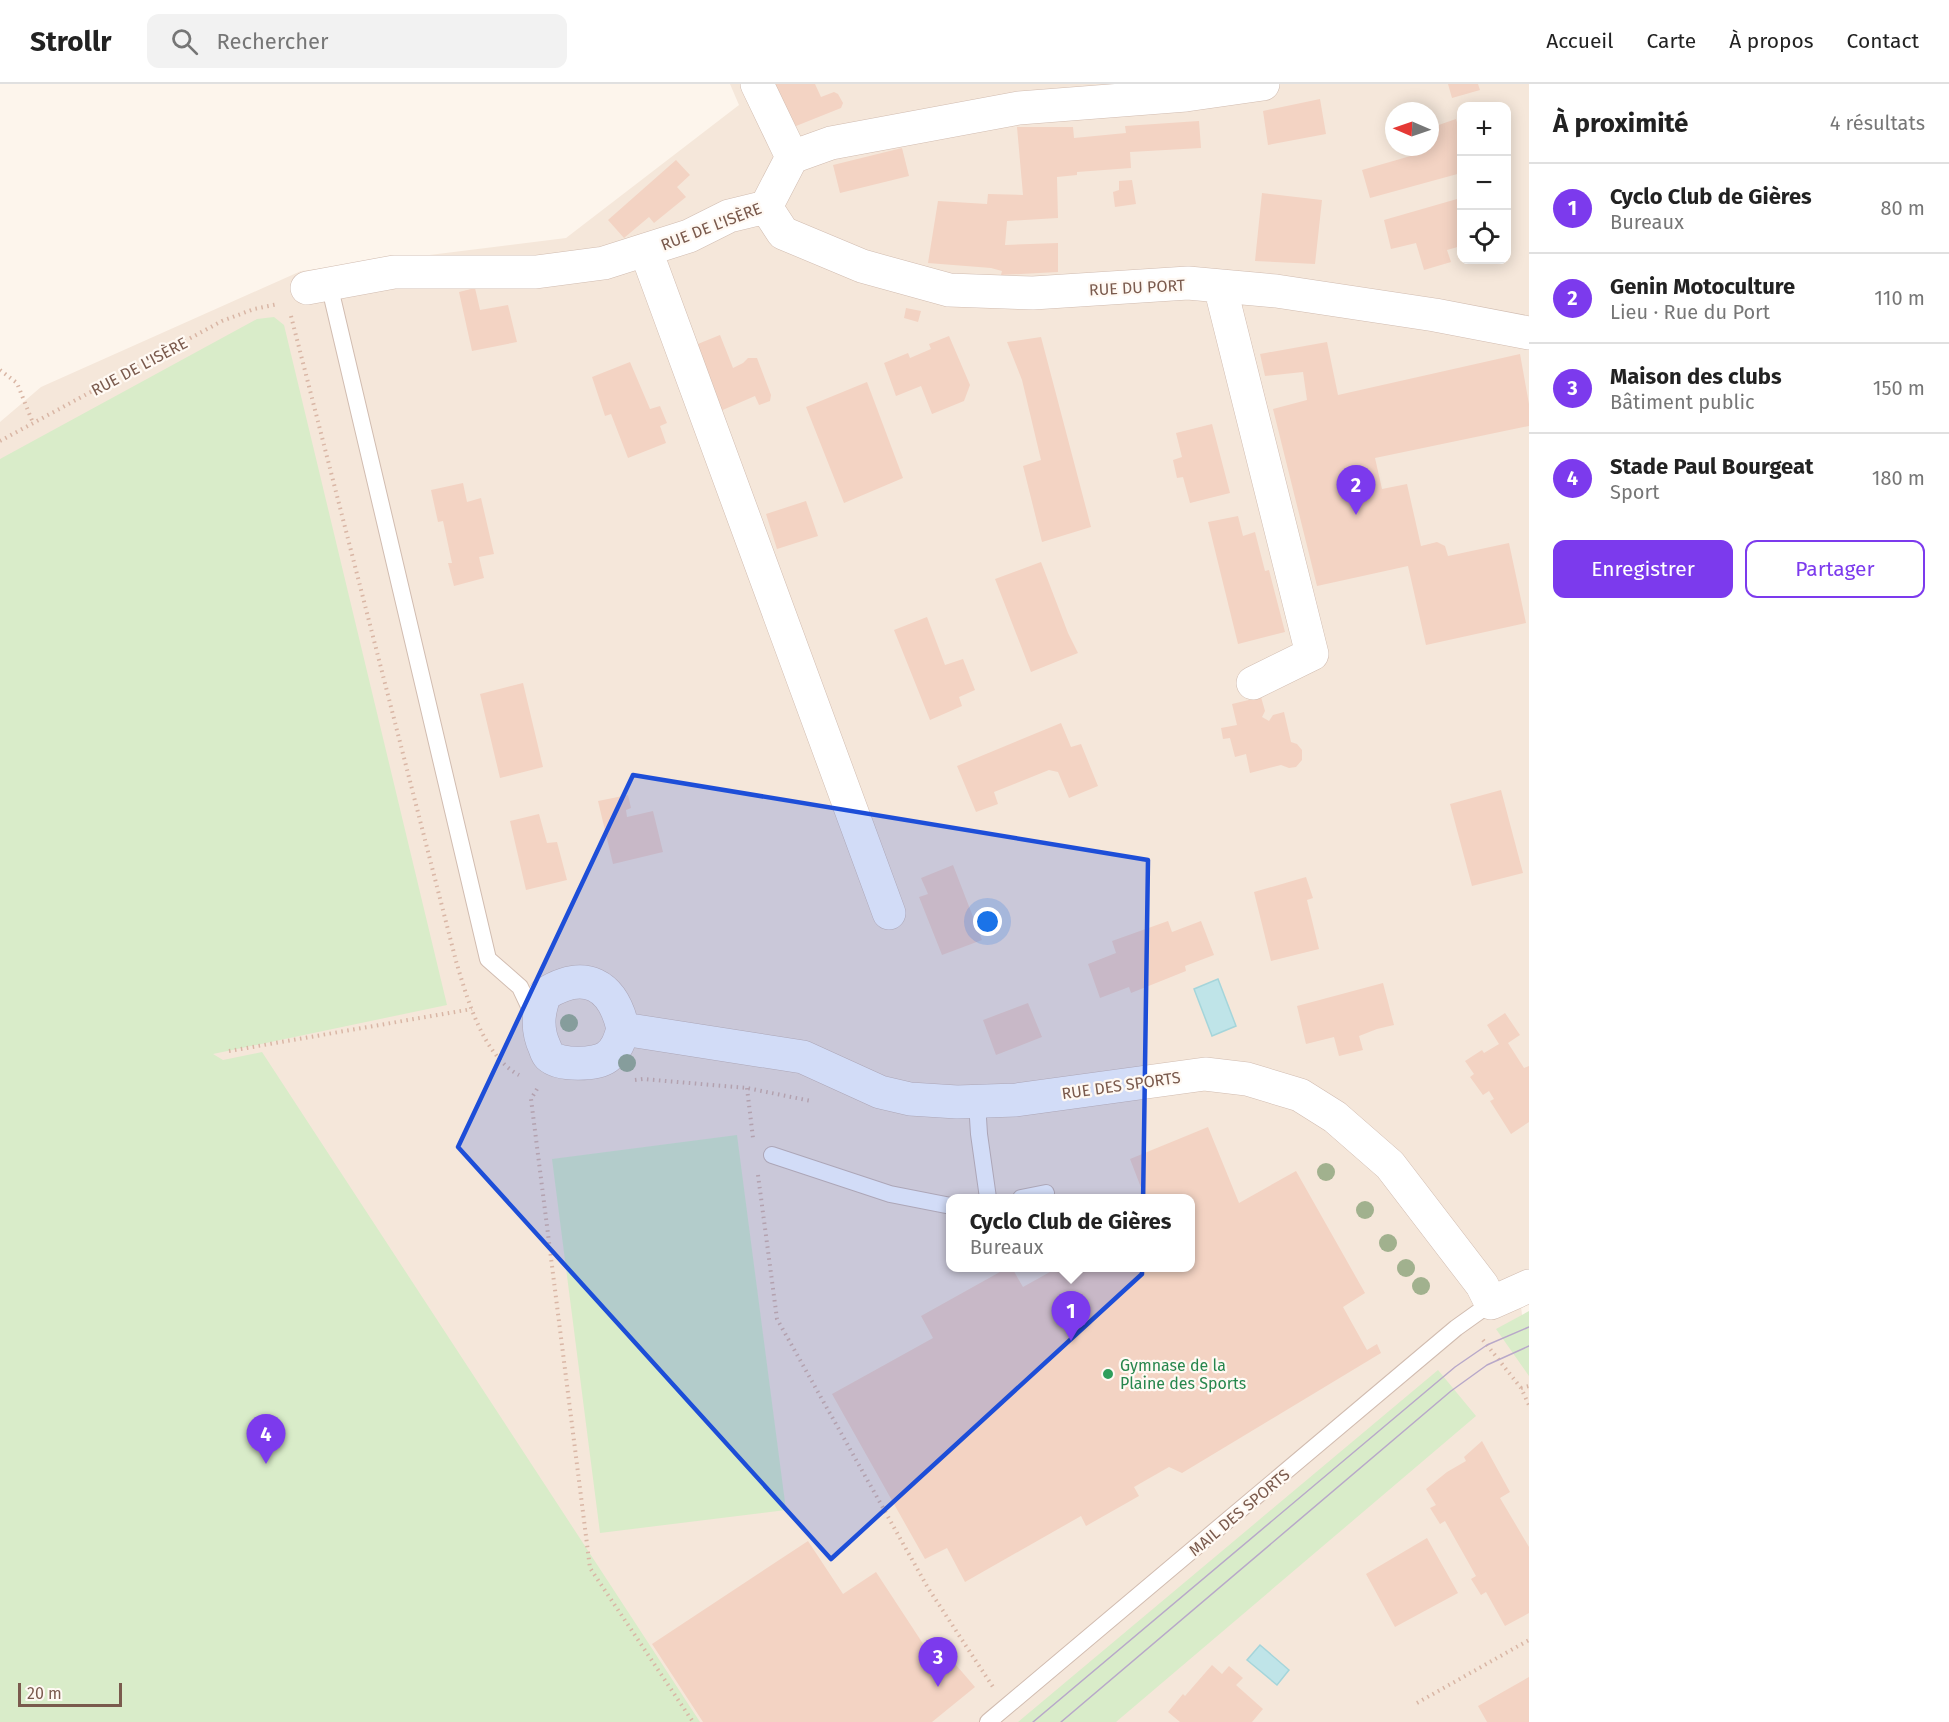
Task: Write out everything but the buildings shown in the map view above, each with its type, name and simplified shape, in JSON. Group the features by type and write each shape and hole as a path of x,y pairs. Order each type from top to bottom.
{"street":[{"path":"757,84 792,157 831,143 1018,108 1186,95 1263,84"},
{"name":"RUE DE L'ISÈRE","path":"306,292 394,272 536,272 604,263 689,236 729,216 766,207 792,157"},
{"name":"RUE DU PORT","path":"766,207 783,233 862,266 949,290 1033,293 1188,284 1220,286 1287,293 1435,315 1529,333"},
{"path":"646,251 889,913"},
{"path":"1220,286 1312,654 1253,683"},
{"path":"581,982 593,985 615,1002 623,1029 618,1044 608,1056 595,1062 564,1063 549,1056 542,1041 538,1025 540,1008 545,994 568,983 581,982"},
{"name":"RUE DES SPORTS","path":"623,1029 803,1058 880,1092 910,1099 977,1102 1016,1100 1205,1074 1247,1079 1300,1095 1335,1117 1390,1165 1482,1285 1479,1312"},
{"path":"1479,1312 1529,1286"}],"lane":[{"path":"306,292 488,959 520,987 538,1025"},
{"path":"977,1102 987,1194"},
{"path":"772,1155 890,1194 946,1205"},
{"path":"1041,1194 1046,1193"},
{"name":"MAIL DES SPORTS","path":"988,1722 1479,1312"}],"path":[{"name":"RUE DE L'ISÈRE","path":"0,441 222,321 306,292"},
{"path":"0,370 16,383 33,423"},
{"path":"229,1051 472,1009"},
{"path":"643,1079 747,1088 820,1103"},
{"path":"539,1086 531,1099 590,1568 693,1722"},
{"path":"747,1088 754,1145"},
{"path":"757,1167 777,1319 928,1588 1006,1707"},
{"path":"1479,1312 1500,1359 1521,1388 1529,1405"},
{"path":"1521,1388 1529,1386"},
{"path":"1417,1703 1529,1640"}],"highlighted area":[{"path":"633,775 1148,860 1142,1274 831,1559 458,1147"}],"shaded area":[{"path":"730,84 1529,84 1529,1280 1519,1290 1529,1372 1529,1722 0,1722 0,422 41,387 301,271 566,238 739,105"}],"green space":[{"path":"274,317 284,325 447,1005 213,1054 223,1060 262,1052 700,1722 0,1722 0,459 257,319"},
{"path":"737,1135 786,1510 600,1533 552,1159"},
{"path":"1529,1311 1529,1376 1496,1329"},
{"path":"1438,1370 1476,1416 1116,1722 1018,1722"}],"water":[{"path":"1218,979 1236,1026 1212,1036 1194,989"},
{"path":"1260,1645 1289,1670 1277,1685 1247,1660"}],"tram line":[{"path":"1033,1722 1455,1367 1487,1345 1529,1327"},
{"path":"1061,1722 1451,1391 1487,1365 1529,1346"}],"place":[{"name":"Genin Motoculture","path":"1356,515"},
{"name":"Cyclo Club de Gières","path":"1071,1341"},
{"name":"Gymnase de la Plaine des Sports","path":"1108,1374"},
{"name":"Stade Paul Bourgeat","path":"266,1464"},
{"name":"Maison des clubs","path":"938,1687"}]}
